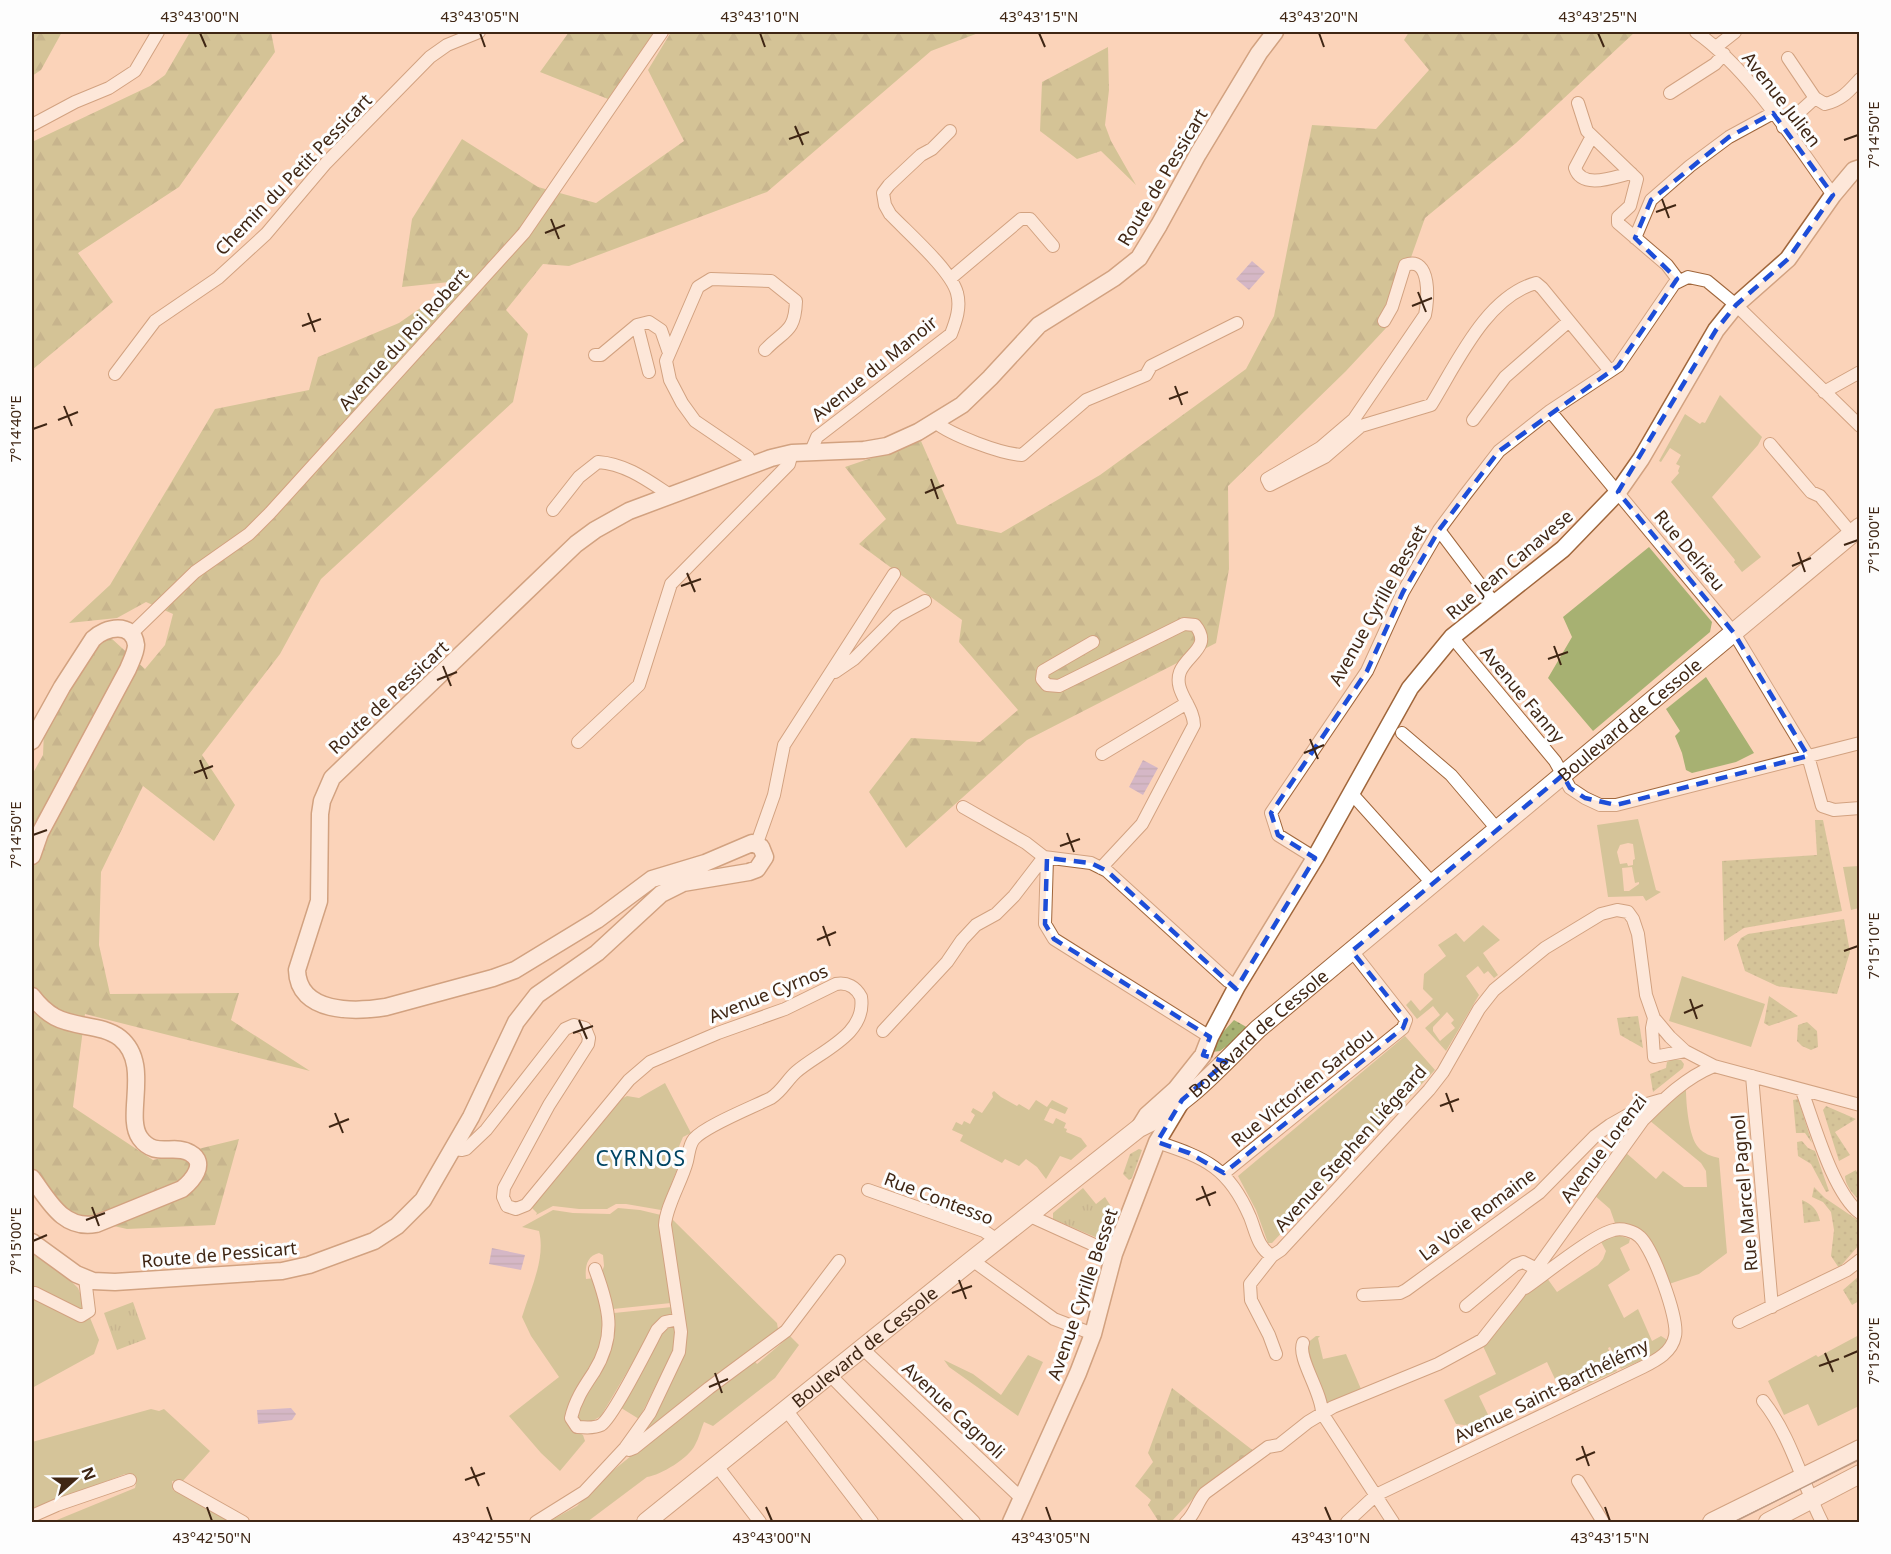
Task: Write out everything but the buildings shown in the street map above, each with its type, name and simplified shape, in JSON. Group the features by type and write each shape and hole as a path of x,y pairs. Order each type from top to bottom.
{"main road":[{"name":"Boulevard de Cessole","path":"655,1520 717,1466 1028,1215 1182,1100 1258,1029 1856,530"},
{"path":"1712,1522 1860,1449"},
{"path":"1768,1522 1860,1474"}],"street":[{"path":"32,125 75,102 109,88 135,71 158,32"},
{"name":"Chemin du Petit Pessicart","path":"115,374 154,321 218,278 266,234 326,163 430,57 447,45 479,32"},
{"name":"Avenue du Roi Robert","path":"131,634 195,572 249,534 270,513 524,234 662,32"},
{"name":"Route de Pessicart","path":"32,1242 63,1267 85,1278 105,1282 127,1282 282,1271 324,1260 374,1241 409,1216 423,1200 454,1149 516,1022 537,995 597,953 661,894 683,883 749,872 756,869 765,857 757,843 745,844 705,863 652,879 597,920 534,960 493,978 402,1004 373,1009 330,1008 309,999 298,980 300,958 319,901 320,814 322,801 332,778 576,544 611,520 670,495 792,453 876,449 894,443 962,405 1039,325 1114,278 1139,258 1160,225 1198,154 1259,53 1275,32"},
{"name":"Avenue Julien","path":"1696,32 1720,51 1750,82 1833,195"},
{"path":"1670,93 1715,64 1720,51 1734,32"},
{"path":"1788,58 1815,98 1826,104 1847,94 1860,79"},
{"path":"1783,127 1815,98"},
{"path":"1578,103 1587,131 1637,179 1630,206 1617,217 1618,224 1666,265 1679,281 1688,277 1707,281 1736,305 1860,426"},
{"path":"1635,238 1651,200 1690,166 1730,137 1773,113"},
{"name":"Avenue du Manoir","path":"811,451 817,437 951,334 958,316 958,294 951,278 890,214 885,205 883,193 921,155 932,149 950,131"},
{"path":"1592,136 1575,168 1577,175 1584,180 1596,181 1631,173"},
{"path":"1736,305 1788,259 1833,195 1854,170 1860,168"},
{"path":"951,278 1021,219 1030,219 1053,246"},
{"path":"1383,321 1392,307 1405,265 1410,263 1417,266 1423,272 1428,287 1425,315 1354,419 1320,448 1267,479 1270,485 1325,457 1361,426 1431,405 1482,322 1511,294 1523,287 1536,284 1610,371"},
{"path":"752,466 748,457 695,421 670,380 666,361 698,287 711,279 771,281 796,301 795,320 765,350"},
{"name":"Avenue Cyrille Besset","path":"1315,858 1278,835 1271,813 1367,671 1403,592 1439,530 1499,452 1551,411 1618,366 1674,284 1679,281"},
{"name":"Rue Jean Canavese","path":"1315,858 1410,688 1452,637 1563,549 1618,492 1641,459 1716,330 1736,305"},
{"path":"1473,420 1505,377 1569,321"},
{"path":"595,355 601,355 637,326 649,322 662,330 669,353"},
{"path":"935,422 955,434 1012,455 1022,455 1086,400 1146,375 1151,366 1237,323"},
{"path":"637,326 649,372"},
{"path":"1824,392 1860,372"},
{"name":"Rue Delrieu","path":"1551,411 1734,633 1808,756 1822,806 1834,810 1860,808"},
{"path":"1770,444 1811,492 1821,496 1856,530"},
{"path":"578,742 639,685 671,584 789,464 792,453"},
{"path":"553,510 579,477 598,462 612,463 632,471 670,495"},
{"path":"1439,530 1494,603"},
{"path":"757,843 774,795 784,746 894,574"},
{"path":"829,676 854,659 897,616 925,601"},
{"path":"1094,642 1043,671 1042,679 1047,685 1059,686 1184,624 1195,625 1201,633 1201,643 1180,672 1178,685 1194,717 1194,725 1142,824 1101,868"},
{"path":"32,741 62,687 98,633 111,628 124,629 131,634 136,642 135,652 128,669 50,814 32,856"},
{"name":"Avenue Fanny","path":"1452,637 1555,761 1570,788 1600,805 1616,805 1860,743"},
{"path":"1102,754 1187,703"},
{"path":"1402,733 1451,775 1497,829"},
{"path":"1352,794 1432,883"},
{"path":"963,807 1046,857 1091,863 1107,871 1228,981 1237,986"},
{"path":"882,1031 946,962 976,925 996,914 1046,857"},
{"path":"1046,857 1046,924 1054,939 1210,1037"},
{"path":"1157,1142 1145,1126 1147,1115 1176,1089 1203,1055 1237,986 1315,858"},
{"name":"Avenue Stephen Liégeard","path":"1276,1354 1251,1300 1250,1284 1272,1256 1281,1250 1429,1090 1443,1072 1479,1010 1494,990 1545,948 1608,911 1622,910 1628,912 1633,919 1638,934 1646,995 1654,1018 1685,1051 1714,1066 1802,1091 1860,1104"},
{"name":"Rue Victorien Sardou","path":"1224,1173 1403,1028 1406,1020 1352,951"},
{"name":"Avenue Cyrnos","path":"454,1149 466,1149 486,1130 565,1029 574,1025 585,1028 589,1038 588,1044 549,1105 504,1188 503,1200 507,1206 513,1209 523,1207 552,1176 629,1080 650,1062 717,1033 784,1009 836,984 854,988 861,997 858,1022 851,1032 796,1073 775,1095 702,1133 692,1143 665,1225 682,1338 679,1352 650,1413 625,1448 584,1492 536,1522"},
{"path":"32,996 43,1009 55,1017 66,1022 104,1030 121,1039 127,1047 137,1079 135,1124 137,1134 142,1141 156,1150 191,1153 198,1167 192,1181 182,1189 96,1224 85,1226 66,1220 32,1178"},
{"path":"1654,1018 1652,1028 1654,1058 1685,1051"},
{"path":"1203,1055 1209,1057 1234,1053"},
{"name":"Avenue Lorenzi","path":"1185,1522 1206,1493 1268,1447 1279,1445 1322,1413 1438,1364 1482,1340 1519,1293 1643,1120 1662,1100 1694,1074 1714,1066"},
{"name":"Rue Marcel Pagnol","path":"1752,1076 1772,1307"},
{"path":"1802,1091 1829,1164 1851,1207 1860,1213"},
{"name":"Avenue Cyrille Besset","path":"1011,1522 1078,1373 1093,1334 1114,1254 1157,1142 1182,1100"},
{"name":"La Voie Romaine","path":"1364,1295 1400,1293 1406,1290 1539,1193 1602,1130 1647,1104 1662,1100"},
{"name":"Avenue Stephen Liégeard","path":"1157,1142 1190,1153 1224,1173 1237,1191 1263,1251 1272,1256"},
{"name":"Rue Contesso","path":"868,1190 984,1231 997,1240"},
{"path":"1028,1215 1114,1254"},
{"name":"Avenue Saint-Barthélémy","path":"1347,1522 1376,1495 1659,1358 1670,1349 1676,1335 1675,1322 1666,1292 1649,1249 1639,1235 1626,1230 1613,1230 1591,1242 1519,1293"},
{"path":"972,1260 1054,1319 1093,1334"},
{"path":"1739,1322 1847,1270 1860,1260"},
{"path":"625,1448 629,1450 634,1448 788,1328 839,1262"},
{"path":"1466,1306 1515,1265 1523,1262 1535,1268"},
{"path":"595,1269 609,1317 609,1335 598,1365 574,1403 571,1418 577,1427 593,1428 602,1424 657,1330 665,1322 679,1319"},
{"path":"35,1293 81,1316 89,1311 85,1278"},
{"path":"1303,1343 1300,1349 1322,1405 1322,1413 1393,1522"},
{"name":"Avenue Cagnoli","path":"863,1349 1021,1498"},
{"path":"830,1375 974,1522"},
{"path":"1763,1401 1771,1411 1822,1522"},
{"path":"787,1411 872,1522"},
{"path":"717,1466 760,1522"},
{"path":"32,1516 130,1480"},
{"path":"1578,1481 1603,1522"},
{"path":"179,1486 243,1522"}],"highlighted area":[{"path":"1773,113 1833,195 1788,259 1736,305 1716,330 1618,492 1734,633 1808,756 1616,805 1585,798 1570,788 1563,775 1352,951 1406,1020 1403,1028 1224,1173 1189,1153 1157,1142 1182,1100 1226,1062 1203,1055 1210,1037 1054,939 1045,924 1047,858 1091,863 1107,871 1236,989 1315,858 1278,835 1271,813 1367,671 1403,592 1439,530 1499,451 1618,366 1677,279 1635,238 1651,200 1729,137"}],"green space":[{"path":"32,32 62,32 41,70 32,76"},
{"path":"190,32 271,32 275,52 179,187 78,253 113,302 32,370 32,142 150,86 165,75"},
{"path":"569,32 654,32 608,99 540,72"},
{"path":"671,32 981,32 931,51 767,192 569,266 543,264 506,310 528,334 513,402 321,579 280,654 202,755 235,805 214,841 143,786 101,872 99,945 110,994 239,993 231,1020 310,1071 85,1014 73,1107 153,1160 239,1139 215,1225 127,1229 73,1217 32,1168 32,775 43,755 44,730 97,645 111,638 145,669 165,645 173,614 146,602 117,618 69,623 110,585 215,409 309,390 318,357 399,323 459,281 402,287 412,219 462,139 538,187 596,203 684,141 648,70"},
{"path":"1409,32 1635,32 1516,143 1425,218 1386,328 1346,371 1228,486 1229,569 1216,643 1027,740 906,848 869,792 911,738 980,742 1018,710 959,642 962,620 859,544 886,519 845,467 921,441 957,524 1001,533 1100,475 1246,369 1274,316 1312,125 1376,129 1429,70 1404,40"},
{"path":"1108,47 1109,90 1105,125 1111,141 1136,185 1101,151 1077,159 1040,131 1042,82"},
{"path":"1720,395 1762,437 1758,445 1712,497 1761,557 1742,572 1734,562 1735,560 1671,482 1679,473 1680,466 1676,464 1681,455 1670,448 1661,462 1659,461 1685,414 1700,424 1705,423"},
{"path":"1649,547 1712,622 1710,632 1593,731 1548,678 1572,637 1563,617"},
{"path":"1706,677 1754,753 1736,762 1692,773 1686,770 1675,736 1680,731 1666,709"},
{"path":"1638,819 1656,890 1661,892 1646,901 1643,896 1608,897 1597,825","holes":["1633,844 1635,859 1633,865 1628,866 1627,863 1620,864 1617,852 1620,845","1632,867 1635,883 1639,882 1639,884 1629,891 1624,891 1622,868"]},
{"path":"1815,820 1823,820 1842,911 1744,928 1724,941 1722,861 1817,855"},
{"path":"1859,866 1859,908 1851,910 1843,867"},
{"path":"1844,919 1850,952 1837,994 1777,986 1745,971 1737,945 1741,938 1748,934"},
{"path":"1483,925 1500,940 1483,953 1498,975 1494,978 1488,971 1484,974 1478,966 1466,976 1479,995 1446,1051 1425,1028 1440,1015 1433,1006 1417,1019 1406,1005 1411,1000 1420,1011 1433,999 1423,989 1424,974 1446,956 1438,945 1456,933 1464,942","holes":["1447,1012 1454,1020 1451,1023 1455,1028 1440,1041 1433,1027"]},
{"path":"1682,976 1765,1004 1751,1047 1669,1021"},
{"path":"1769,996 1798,1016 1769,1026 1764,1023"},
{"path":"1638,1016 1643,1048 1620,1035 1617,1018"},
{"path":"1234,1020 1250,1029 1220,1051 1212,1052 1213,1043"},
{"path":"1807,1022 1817,1031 1818,1047 1811,1050 1797,1041 1798,1025"},
{"path":"1405,1036 1435,1070 1272,1243 1268,1243 1256,1210 1238,1176"},
{"path":"1674,1059 1681,1060 1684,1064 1683,1068 1653,1092 1650,1074 1666,1068 1667,1062"},
{"path":"665,1083 691,1133 683,1137 675,1156 678,1167 661,1210 626,1204 616,1204 607,1209 553,1206 536,1215 537,1213 531,1207 619,1100 627,1096 639,1098"},
{"path":"1686,1090 1692,1136 1698,1147 1705,1153 1719,1158 1727,1253 1699,1274 1666,1285 1649,1237 1624,1226 1616,1226 1610,1209 1594,1195 1625,1152 1656,1179 1663,1171 1684,1187 1707,1187 1706,1171 1701,1163 1649,1120 1653,1112"},
{"path":"994,1091 1017,1106 1019,1104 1029,1110 1036,1100 1047,1107 1052,1100 1068,1108 1065,1114 1050,1108 1044,1120 1053,1124 1056,1118 1066,1123 1064,1128 1067,1129 1066,1132 1081,1138 1087,1146 1071,1160 1060,1156 1046,1179 1037,1167 1026,1159 1019,1166 1005,1159 1002,1163 960,1141 963,1135 952,1130 956,1122 962,1125 964,1121 970,1124 975,1115 971,1112 973,1108 982,1113 993,1097"},
{"path":"1798,1099 1812,1143 1805,1133 1796,1133 1793,1100"},
{"path":"1826,1106 1856,1119 1835,1132 1850,1155 1839,1161 1823,1110"},
{"path":"1802,1141 1808,1148 1815,1151 1829,1191 1826,1192 1811,1164 1798,1156 1797,1142"},
{"path":"1139,1149 1142,1150 1132,1178 1129,1180 1123,1174 1130,1154"},
{"path":"1856,1170 1859,1176 1859,1200 1845,1179 1845,1176"},
{"path":"1814,1187 1825,1198 1859,1221 1859,1245 1839,1268 1831,1256 1834,1230 1831,1212 1823,1202 1812,1197"},
{"path":"1083,1188 1096,1204 1105,1197 1112,1208 1120,1213 1102,1240 1053,1219 1053,1213"},
{"path":"1802,1200 1814,1208 1820,1221 1804,1223"},
{"path":"618,1208 661,1215 671,1303 613,1309 602,1272 603,1255 599,1253 589,1260 586,1267 586,1279 595,1278 601,1300 604,1337 566,1415 568,1422 583,1435 585,1441 560,1471 509,1416 559,1377 531,1336 522,1317 539,1263 541,1242 539,1231 522,1227 553,1210 610,1214"},
{"path":"673,1220 777,1323 778,1329 634,1444 649,1426 682,1357 687,1339 670,1221"},
{"path":"1615,1234 1630,1239 1629,1243 1620,1248 1630,1270 1608,1285 1624,1318 1638,1309 1652,1341 1661,1336 1669,1341 1657,1354 1621,1369 1610,1347 1608,1348 1617,1371 1573,1391 1561,1392 1547,1362 1479,1396 1495,1429 1456,1424 1444,1400 1496,1374 1482,1344 1519,1298 1547,1278 1557,1292 1598,1265 1606,1251 1600,1240"},
{"path":"32,1250 78,1288 99,1340 94,1354 32,1388"},
{"path":"1859,1276 1859,1301 1852,1305 1843,1290"},
{"path":"133,1302 146,1339 117,1350 104,1313"},
{"path":"672,1307 671,1314 659,1319 653,1328 601,1416 589,1423 580,1424 576,1417 612,1341 614,1313"},
{"path":"675,1325 676,1340 673,1351 639,1419 618,1406 665,1328"},
{"path":"1859,1335 1859,1406 1818,1426 1808,1404 1784,1415 1768,1381"},
{"path":"790,1336 799,1345 775,1378 713,1426 704,1422 692,1450 681,1460 660,1473 647,1477 587,1522 548,1522 577,1506 605,1477 752,1358 757,1364"},
{"path":"1316,1336 1320,1336 1318,1338 1323,1359 1346,1354 1361,1389 1331,1403 1322,1401 1306,1344"},
{"path":"1028,1355 1043,1362 1018,1416 949,1367 944,1360 973,1374 1001,1395"},
{"path":"1172,1388 1255,1452 1201,1490 1171,1522 1159,1522 1148,1505 1151,1500 1135,1486 1153,1462 1148,1453"},
{"path":"151,1409 159,1411 164,1409 210,1451 180,1484 172,1481 173,1490 235,1522 52,1522 135,1488 137,1479 125,1474 32,1510 32,1442"}],"shaded area":[{"path":"1252,261 1265,272 1249,290 1236,279"},
{"path":"1143,760 1158,768 1143,795 1129,787"},
{"path":"492,1248 525,1255 521,1270 489,1264"},
{"path":"291,1408 296,1414 292,1420 258,1424 257,1410"}],"tram line":[{"path":"1734,1522 1860,1459"}],"district":[{"name":"CYRNOS","path":"641,1158"}]}
